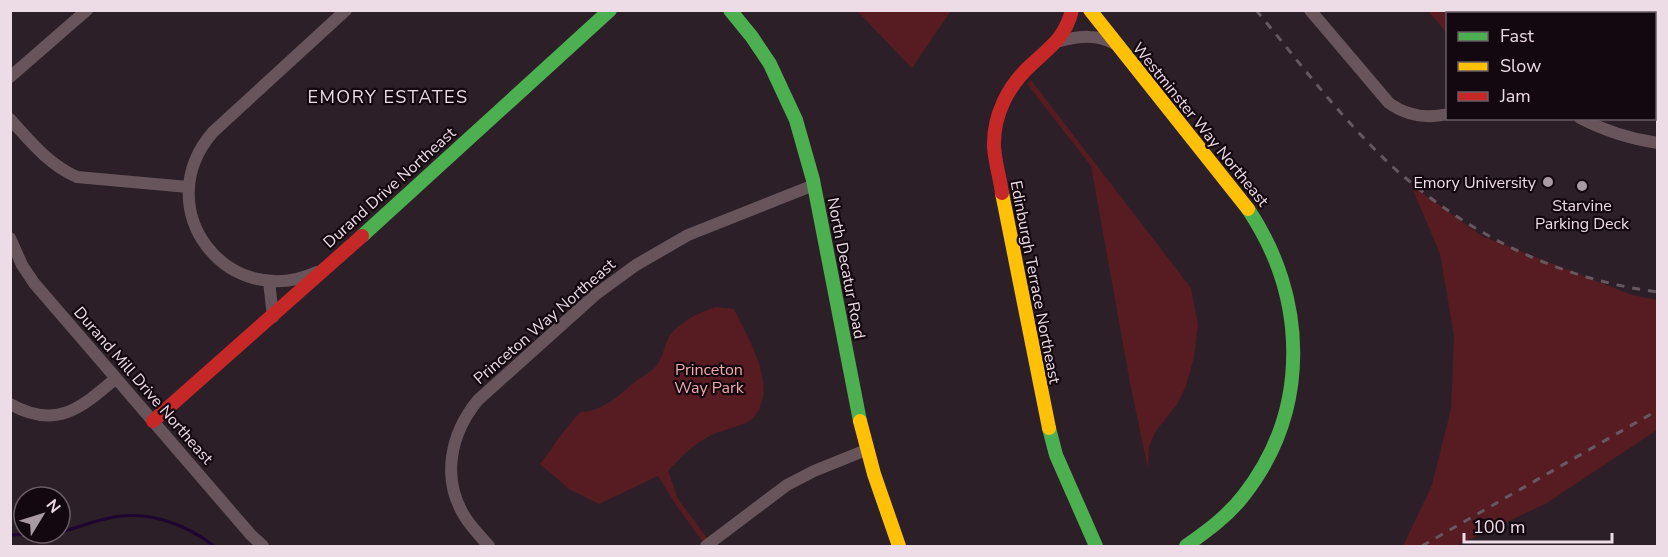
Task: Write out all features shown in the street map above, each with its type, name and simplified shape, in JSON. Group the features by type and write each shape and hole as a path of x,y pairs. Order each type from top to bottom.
{"street":[{"path":"10,77 87,10"},
{"path":"324,268 297,279 269,281 236,270 222,262 200,236 192,218 188,187 196,156 213,132 346,10"},
{"name":"Durand Drive Northeast","path":"153,421 273,317 324,268 610,10"},
{"name":"North Decatur Road","path":"730,10 753,38 782,84 804,141 866,450 883,507 899,546"},
{"name":"Edinburgh Terrace Northeast","path":"1072,10 1068,27 1060,41 1024,72 1011,87 998,116 994,149 1049,430 1072,495 1096,546"},
{"name":"Westminster Way Northeast","path":"1089,10 1241,198 1260,225 1276,256 1291,312 1294,344 1293,377 1289,400 1275,443 1260,471 1237,503 1208,531 1186,546"},
{"path":"1310,10 1394,107 1407,114 1421,117 1446,114"},
{"path":"1060,41 1090,36 1116,45"},
{"path":"10,119 45,157 67,173 77,177 188,187"},
{"path":"1584,120 1611,132 1643,141 1658,142"},
{"name":"Princeton Way Northeast","path":"489,546 465,517 457,501 451,479 454,441 463,421 478,400 595,295 652,255 722,220 814,185"},
{"name":"Durand Mill Drive Northeast","path":"10,238 33,283 263,546"},
{"path":"269,281 273,317"},
{"path":"10,404 33,414 62,414 86,404 115,379"},
{"path":"706,546 787,485 814,471 866,450"}],"green space":[{"path":"857,11 951,11 912,68"},
{"path":"1428,11 1526,12 1446,12 1446,32"},
{"path":"1031,80 1191,288 1198,325 1194,357 1186,386 1176,406 1155,432 1149,447 1148,469 1091,166 1027,84"},
{"path":"1411,185 1482,236 1632,295 1657,300 1657,430 1547,503 1456,546 1403,546 1432,485 1451,409 1454,336 1440,254"},
{"name":"Princeton Way Park","path":"716,307 734,309 759,364 763,379 763,393 760,407 752,419 700,441 668,471 678,499 711,543 706,546 658,476 599,504 569,489 540,464 581,412 604,405 652,370 662,357 670,335 681,324 695,315"}],"waterway":[{"path":"72,528 119,516 148,517 176,524 214,546"}],"railway":[{"path":"1256,10 1322,91 1375,150 1423,192 1453,214 1484,233 1550,265 1585,277 1658,292"},
{"path":"1422,546 1658,410"}],"traffic: fast":[{"path":"362,236 610,10"},
{"path":"730,10 770,64 796,120 813,180 860,421"},
{"path":"1186,546 1224,516 1244,495 1266,462 1281,426 1290,390 1293,353 1290,315 1282,279 1268,243 1248,209"},
{"path":"1049,428 1056,455 1096,546"}],"traffic: slow":[{"path":"1090,10 1248,209"},
{"path":"1002,193 1049,428"},
{"path":"860,421 874,474 899,546"}],"traffic: jam":[{"path":"1002,193 995,158 994,135 1003,102 1015,82 1061,35 1072,10"},
{"path":"153,421 362,236"}],"place":[{"name":"Emory University","path":"1548,182"},
{"name":"Starvine Parking Deck","path":"1582,186"}],"district":[{"name":"EMORY ESTATES","path":"388,97"}]}
